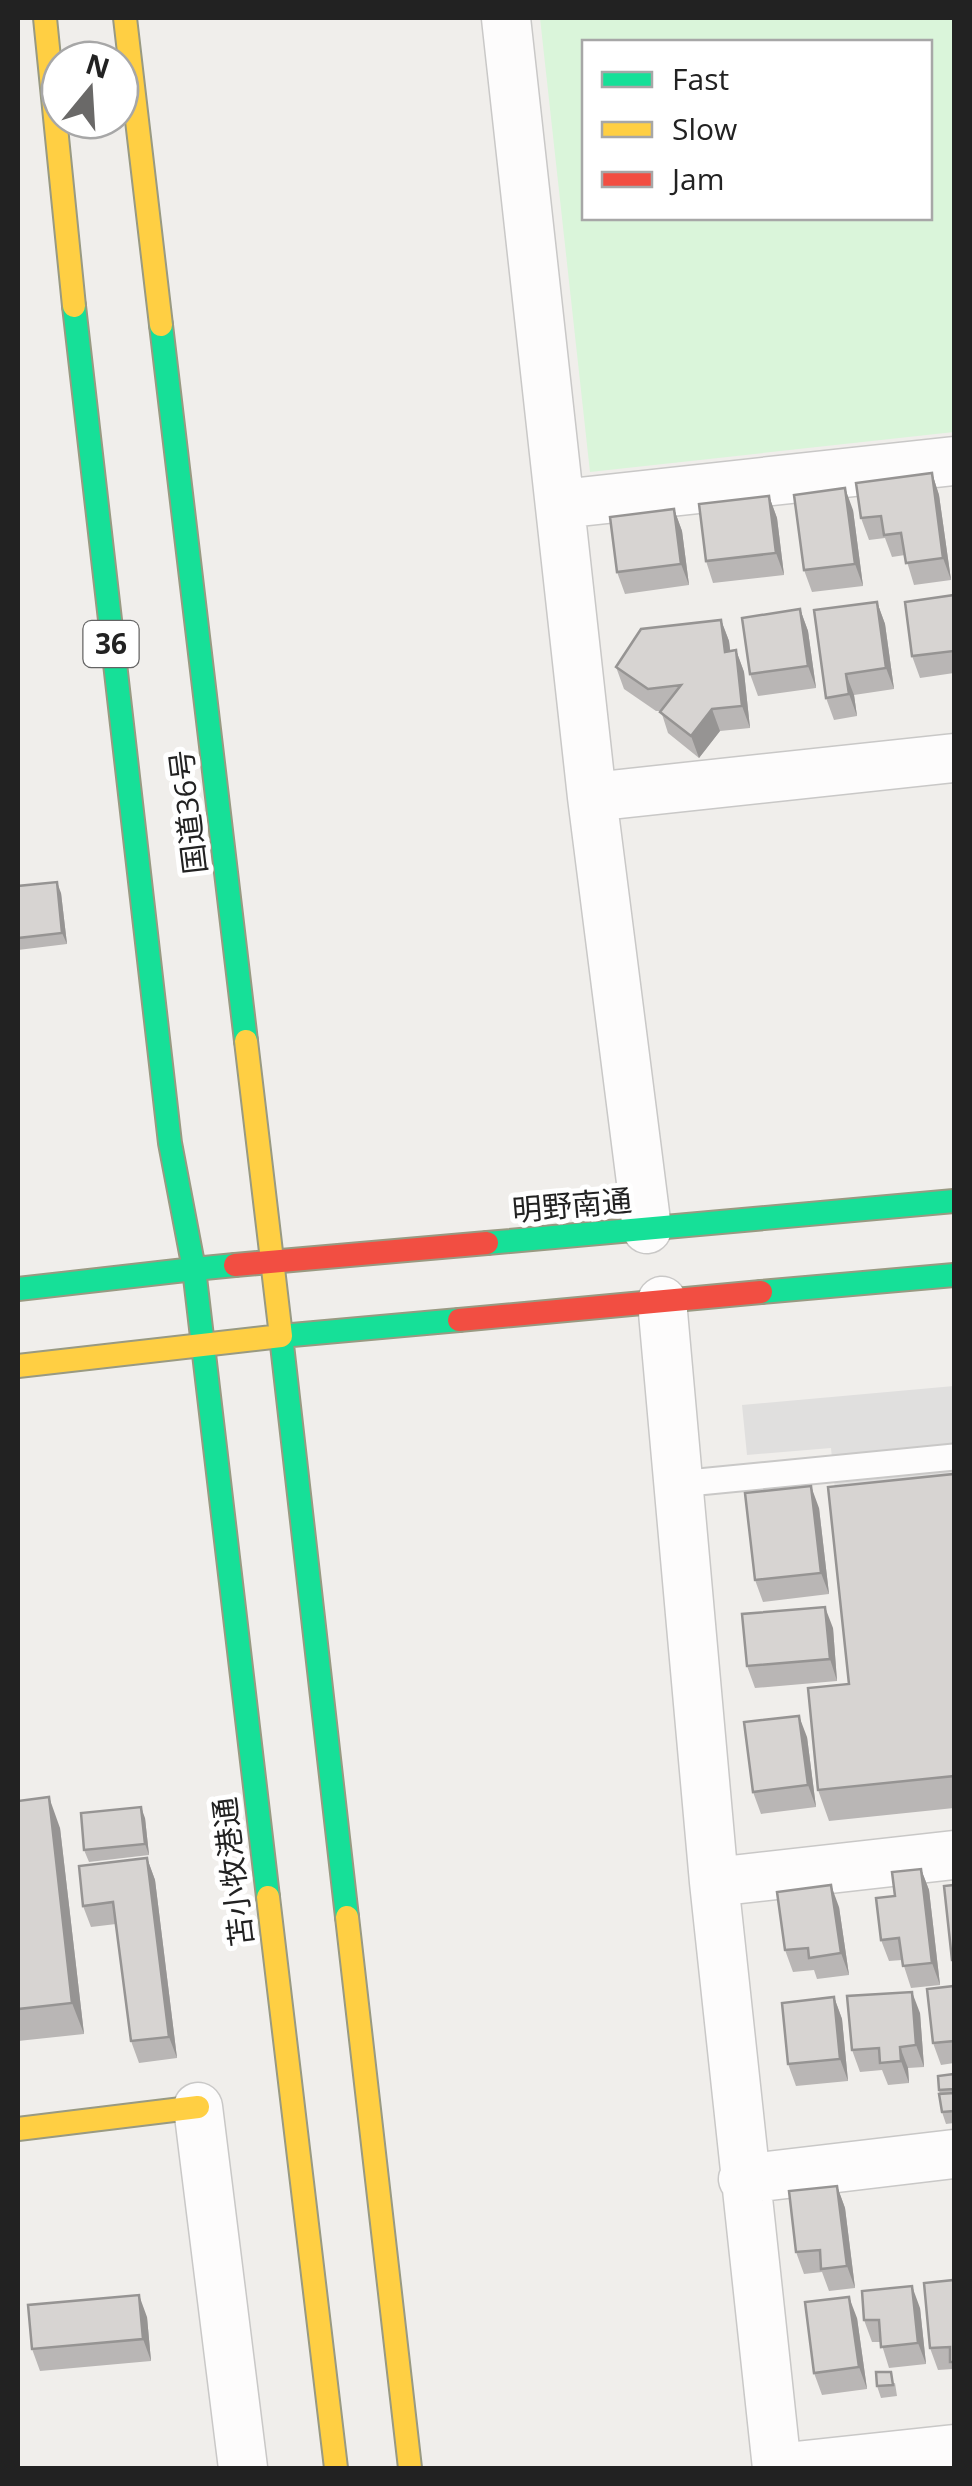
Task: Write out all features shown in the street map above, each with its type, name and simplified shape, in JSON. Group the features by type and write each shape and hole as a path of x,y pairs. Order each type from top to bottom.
{"main road":[{"name":"国道36号","path":"45,18 88,446 170,1142 194,1269"},
{"name":"国道36号","path":"124,18 281,1336"},
{"name":"明野南通","path":"194,1269 954,1201"},
{"path":"18,1289 194,1269"},
{"name":"苫小牧港通","path":"194,1269 336,2468"},
{"path":"18,1366 281,1336 954,1275"},
{"path":"281,1336 410,2468"},
{"path":"18,2129 198,2108"}],"street":[{"path":"506,18 592,797 648,1230"},
{"path":"562,504 954,460"},
{"path":"592,797 954,758"},
{"path":"662,1302 714,1882 777,2468 954,2449"},
{"path":"714,1882 954,1854"},
{"path":"198,2108 243,2468"},
{"path":"744,2179 954,2154"}],"lane":[{"path":"678,1484 954,1457"}],"green space":[{"path":"540,18 954,18 954,432 590,472"}],"shaded area":[{"path":"954,1386 954,1491 836,1501 831,1448 747,1455 742,1405"}],"building":[{"path":"932,473 943,558 906,563 901,533 884,535 881,516 861,518 856,483"},
{"path":"845,488 855,564 804,570 794,495"},
{"path":"769,496 776,553 706,561 699,504"},
{"path":"674,509 681,564 617,572 610,517"},
{"path":"954,595 954,651 912,656 905,602"},
{"path":"877,602 886,668 846,674 849,694 826,698 814,610"},
{"path":"800,609 808,666 750,674 742,618"},
{"path":"721,620 725,652 736,650 742,706 712,709 691,736 660,712 681,685 648,689 616,667 641,629"},
{"path":"57,882 62,933 18,938 18,886"},
{"path":"954,1474 954,1776 818,1790 808,1688 849,1684 828,1487"},
{"path":"811,1486 821,1573 755,1580 745,1493"},
{"path":"825,1607 830,1659 747,1666 742,1614"},
{"path":"799,1716 808,1785 753,1792 744,1722"},
{"path":"49,1797 72,2003 18,2009 18,1801"},
{"path":"141,1807 145,1844 84,1850 81,1813"},
{"path":"147,1858 169,2037 131,2041 113,1902 83,1906 79,1866"},
{"path":"921,1869 932,1963 903,1966 899,1938 881,1940 876,1898 895,1896 892,1872"},
{"path":"831,1885 841,1953 809,1958 808,1948 785,1950 777,1892"},
{"path":"954,1885 954,1960 952,1960 944,1886"},
{"path":"954,1986 954,2041 933,2043 927,1989"},
{"path":"912,1992 916,2045 900,2047 901,2061 880,2063 879,2048 852,2050 847,1996"},
{"path":"834,1997 840,2059 788,2064 782,2003"},
{"path":"954,2074 954,2089 939,2090 938,2076"},
{"path":"954,2093 954,2111 942,2112 939,2094"},
{"path":"837,2186 847,2266 821,2269 820,2250 796,2252 789,2191"},
{"path":"954,2280 954,2362 950,2362 950,2347 930,2348 924,2283"},
{"path":"912,2286 918,2343 881,2347 879,2320 864,2320 862,2291"},
{"path":"139,2295 143,2339 32,2349 28,2305"},
{"path":"849,2297 859,2367 814,2373 805,2302"},
{"path":"876,2372 891,2372 893,2385 877,2386"}],"traffic: fast":[{"path":"18,1289 194,1269 170,1143 74,306"},
{"path":"161,325 246,1041"},
{"path":"487,1243 954,1201"},
{"path":"235,1265 194,1269 268,1897"},
{"path":"761,1292 954,1275"},
{"path":"347,1917 281,1336 459,1320"}],"traffic: slow":[{"path":"45,18 74,306"},
{"path":"125,18 161,325"},
{"path":"18,1366 281,1336 246,1041"},
{"path":"268,1897 336,2468"},
{"path":"347,1917 410,2468"},
{"path":"18,2129 198,2107"}],"traffic: jam":[{"path":"235,1265 487,1243"},
{"path":"459,1320 761,1292"}]}
